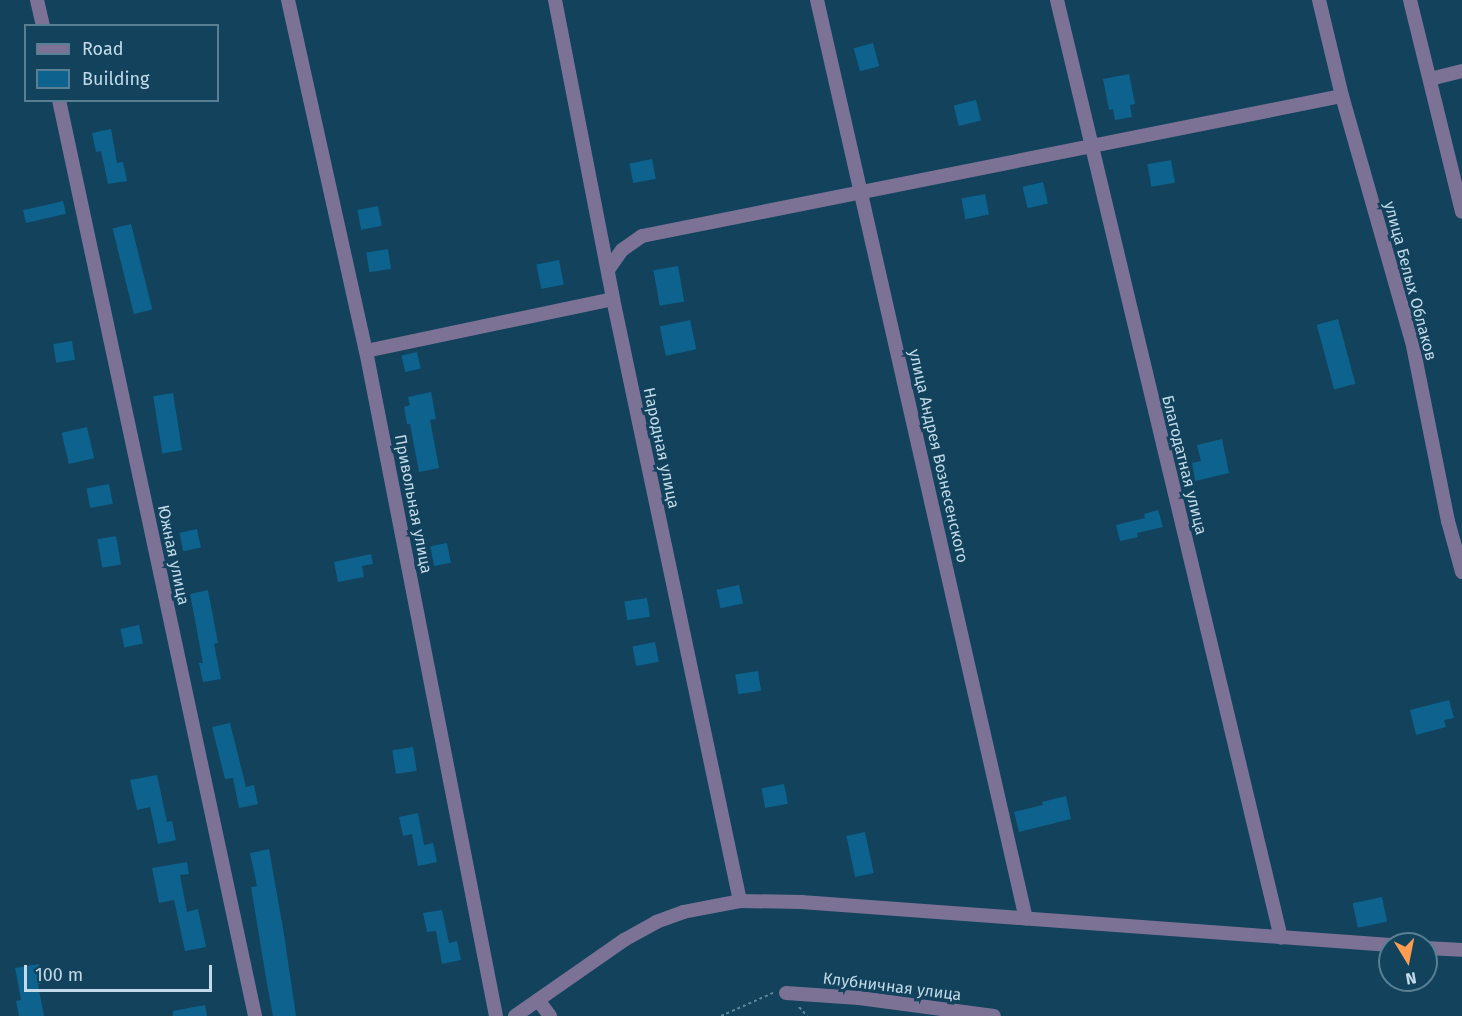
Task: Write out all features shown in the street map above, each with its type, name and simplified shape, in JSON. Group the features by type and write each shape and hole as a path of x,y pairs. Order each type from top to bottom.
{"street":[{"path":"37,0 43,24"},
{"name":"Привольная улица","path":"288,0 366,351 496,1016"},
{"name":"Народная улица","path":"555,0 613,299 740,901"},
{"name":"улица Андрея Вознесенского","path":"817,0 1026,919"},
{"name":"Благодатная улица","path":"1057,0 1281,938"},
{"name":"улица Белых Облаков","path":"1319,0 1342,96 1412,341 1448,521 1462,572"},
{"path":"1410,0 1462,212"},
{"path":"1430,79 1462,71"},
{"path":"608,270 622,250 642,236 1342,96"},
{"name":"Южная улица","path":"59,102 255,1016"},
{"path":"366,351 613,299"},
{"path":"515,1016 624,940 656,922 683,912 740,901 801,902 1378,944"},
{"path":"1438,949 1462,950"},
{"name":"Клубничная улица","path":"786,993 859,998 994,1016"},
{"path":"538,1000 550,1016"}],"path":[{"path":"721,1016 769,993 786,993 807,1016"}],"building":[{"path":"873,43 879,66 860,71 854,48"},
{"path":"1129,74 1135,104 1130,105 1132,117 1115,120 1113,109 1109,110 1103,79"},
{"path":"976,100 981,120 959,126 954,106"},
{"path":"111,129 117,163 123,162 127,181 108,184 101,151 96,152 92,133"},
{"path":"652,159 656,179 633,183 629,163"},
{"path":"1171,160 1175,183 1151,187 1147,164"},
{"path":"1043,182 1048,203 1027,208 1023,187"},
{"path":"985,194 989,215 965,219 961,199"},
{"path":"63,201 66,214 26,223 23,210"},
{"path":"378,206 382,226 361,230 357,210"},
{"path":"131,224 152,309 134,314 113,229"},
{"path":"388,249 391,269 369,272 366,252"},
{"path":"559,260 564,285 541,289 536,264"},
{"path":"678,266 684,301 660,306 653,270"},
{"path":"1338,319 1355,384 1334,389 1317,325"},
{"path":"690,320 696,349 666,356 660,326"},
{"path":"72,341 75,360 56,363 53,344"},
{"path":"417,352 421,369 405,372 401,356"},
{"path":"431,392 436,419 430,420 439,468 419,472 410,424 407,424 404,407 410,405 408,397"},
{"path":"173,393 182,450 162,453 153,396"},
{"path":"87,427 94,458 69,464 62,433"},
{"path":"1222,439 1229,473 1195,481 1192,463 1201,461 1197,445"},
{"path":"109,484 113,504 90,508 86,488"},
{"path":"1158,510 1163,527 1137,533 1138,537 1120,541 1116,525 1145,518 1144,514"},
{"path":"197,529 201,548 183,551 179,533"},
{"path":"116,536 121,565 102,568 97,539"},
{"path":"447,543 451,563 434,566 430,546"},
{"path":"371,554 373,564 362,566 364,577 338,582 334,562"},
{"path":"739,585 743,604 720,608 717,590"},
{"path":"208,590 218,643 214,644 221,679 203,682 199,663 203,663 190,594"},
{"path":"647,598 650,617 627,620 624,602"},
{"path":"139,625 143,644 124,648 120,629"},
{"path":"655,642 659,662 636,666 632,646"},
{"path":"758,671 761,691 738,694 735,675"},
{"path":"1449,700 1454,718 1444,720 1446,727 1416,735 1410,710"},
{"path":"230,723 246,787 254,785 258,804 239,808 233,778 225,779 212,727"},
{"path":"413,747 417,771 396,774 392,750"},
{"path":"157,775 167,822 172,821 176,840 158,844 150,807 137,810 130,780"},
{"path":"784,784 788,804 765,808 761,788"},
{"path":"1066,796 1071,819 1019,832 1014,812 1043,805 1042,802"},
{"path":"418,813 424,845 433,843 437,862 418,866 412,834 403,836 399,817"},
{"path":"865,832 874,873 855,877 846,836"},
{"path":"269,849 296,1016 273,1016 251,887 257,886 250,853"},
{"path":"187,862 189,874 180,875 187,912 198,909 206,947 185,951 174,900 159,903 152,868"},
{"path":"1382,897 1387,921 1358,928 1353,903"},
{"path":"442,910 449,943 457,941 461,960 442,964 436,931 427,932 423,913"},
{"path":"39,964 43,983 38,984 44,1016 19,1016 16,1001 21,1000 15,968"},
{"path":"205,1005 207,1016 173,1016 173,1011"}]}
